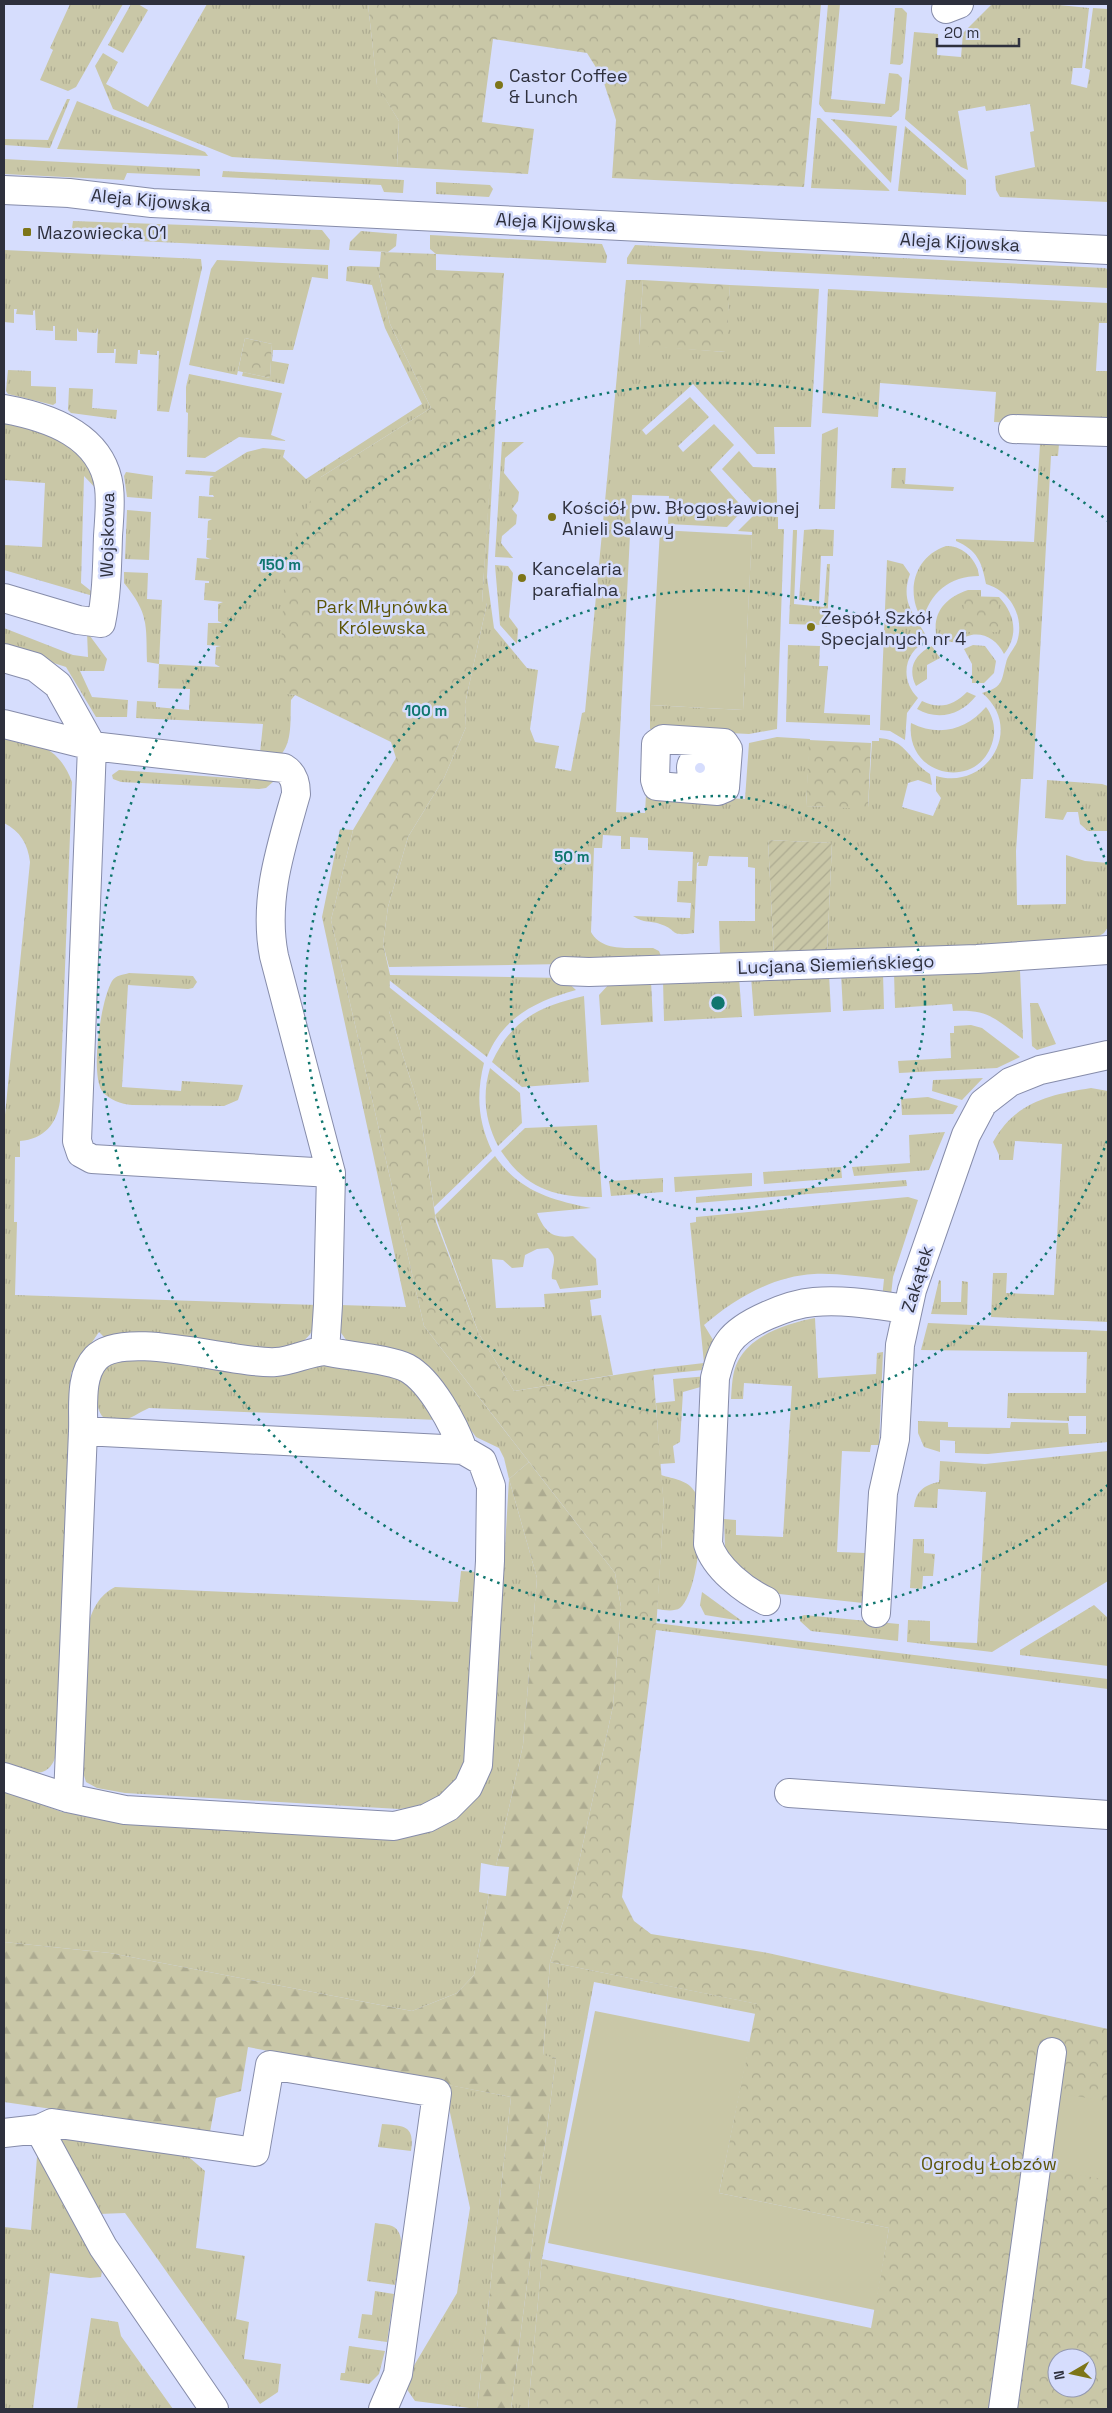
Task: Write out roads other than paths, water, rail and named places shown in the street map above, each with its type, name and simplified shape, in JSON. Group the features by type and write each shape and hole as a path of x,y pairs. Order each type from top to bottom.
{"street":[{"name":"Aleja Kijowska","path":"4,190 69,193 152,203 1108,250"},
{"name":"Wojskowa","path":"4,409 36,416 78,435 88,443 100,460 106,476 109,495 106,595 101,623 78,620 4,598"},
{"path":"1012,429 1108,432"},
{"path":"4,658 35,667 58,686 92,746 77,1141 81,1154 92,1159 331,1173"},
{"path":"4,724 92,746 284,768 293,777 296,794 277,863 270,906 271,936 331,1173 328,1304 324,1351"},
{"path":"674,739 691,766"},
{"name":"Lucjana Siemieńskiego","path":"564,970 598,972 977,959 1108,950"},
{"name":"Zakątek","path":"876,1613 884,1484 895,1439 900,1345 907,1309 959,1152 971,1123 983,1103 1003,1086 1027,1074 1108,1051"},
{"path":"766,1601 756,1597 734,1578 717,1561 708,1544 715,1378 722,1353 730,1341 753,1323 805,1303 826,1302 907,1309"},
{"path":"68,1798 87,1371 96,1358 108,1351 138,1346 162,1347 235,1359 278,1362 310,1352 324,1351 392,1363 422,1378 455,1428 463,1450"},
{"path":"4,1778 103,1807 150,1812 394,1826 427,1818 456,1801 472,1780 479,1758 486,1602 490,1561 490,1478 482,1461 463,1450 84,1431"},
{"path":"789,1794 1108,1815"},
{"path":"1003,2409 1052,2052"},
{"path":"4,2133 39,2129 52,2123 255,2152 270,2065 437,2093 398,2374 383,2409"},
{"path":"39,2129 103,2247 214,2409"}],"place":[{"name":"Castor Coffee & Lunch","path":"499,85"},
{"name":"Mazowiecka 01","path":"27,232"},
{"name":"Kościół pw. Błogosławionej Anieli Salawy","path":"552,517"},
{"name":"Kancelaria parafialna","path":"522,578"},
{"name":"Zespół Szkół Specjalnych nr 4","path":"811,627"}],"park label":[{"name":"Park Młynówka Królewska","path":"382,616"},
{"name":"Ogrody Łobzów","path":"989,2163"}]}
